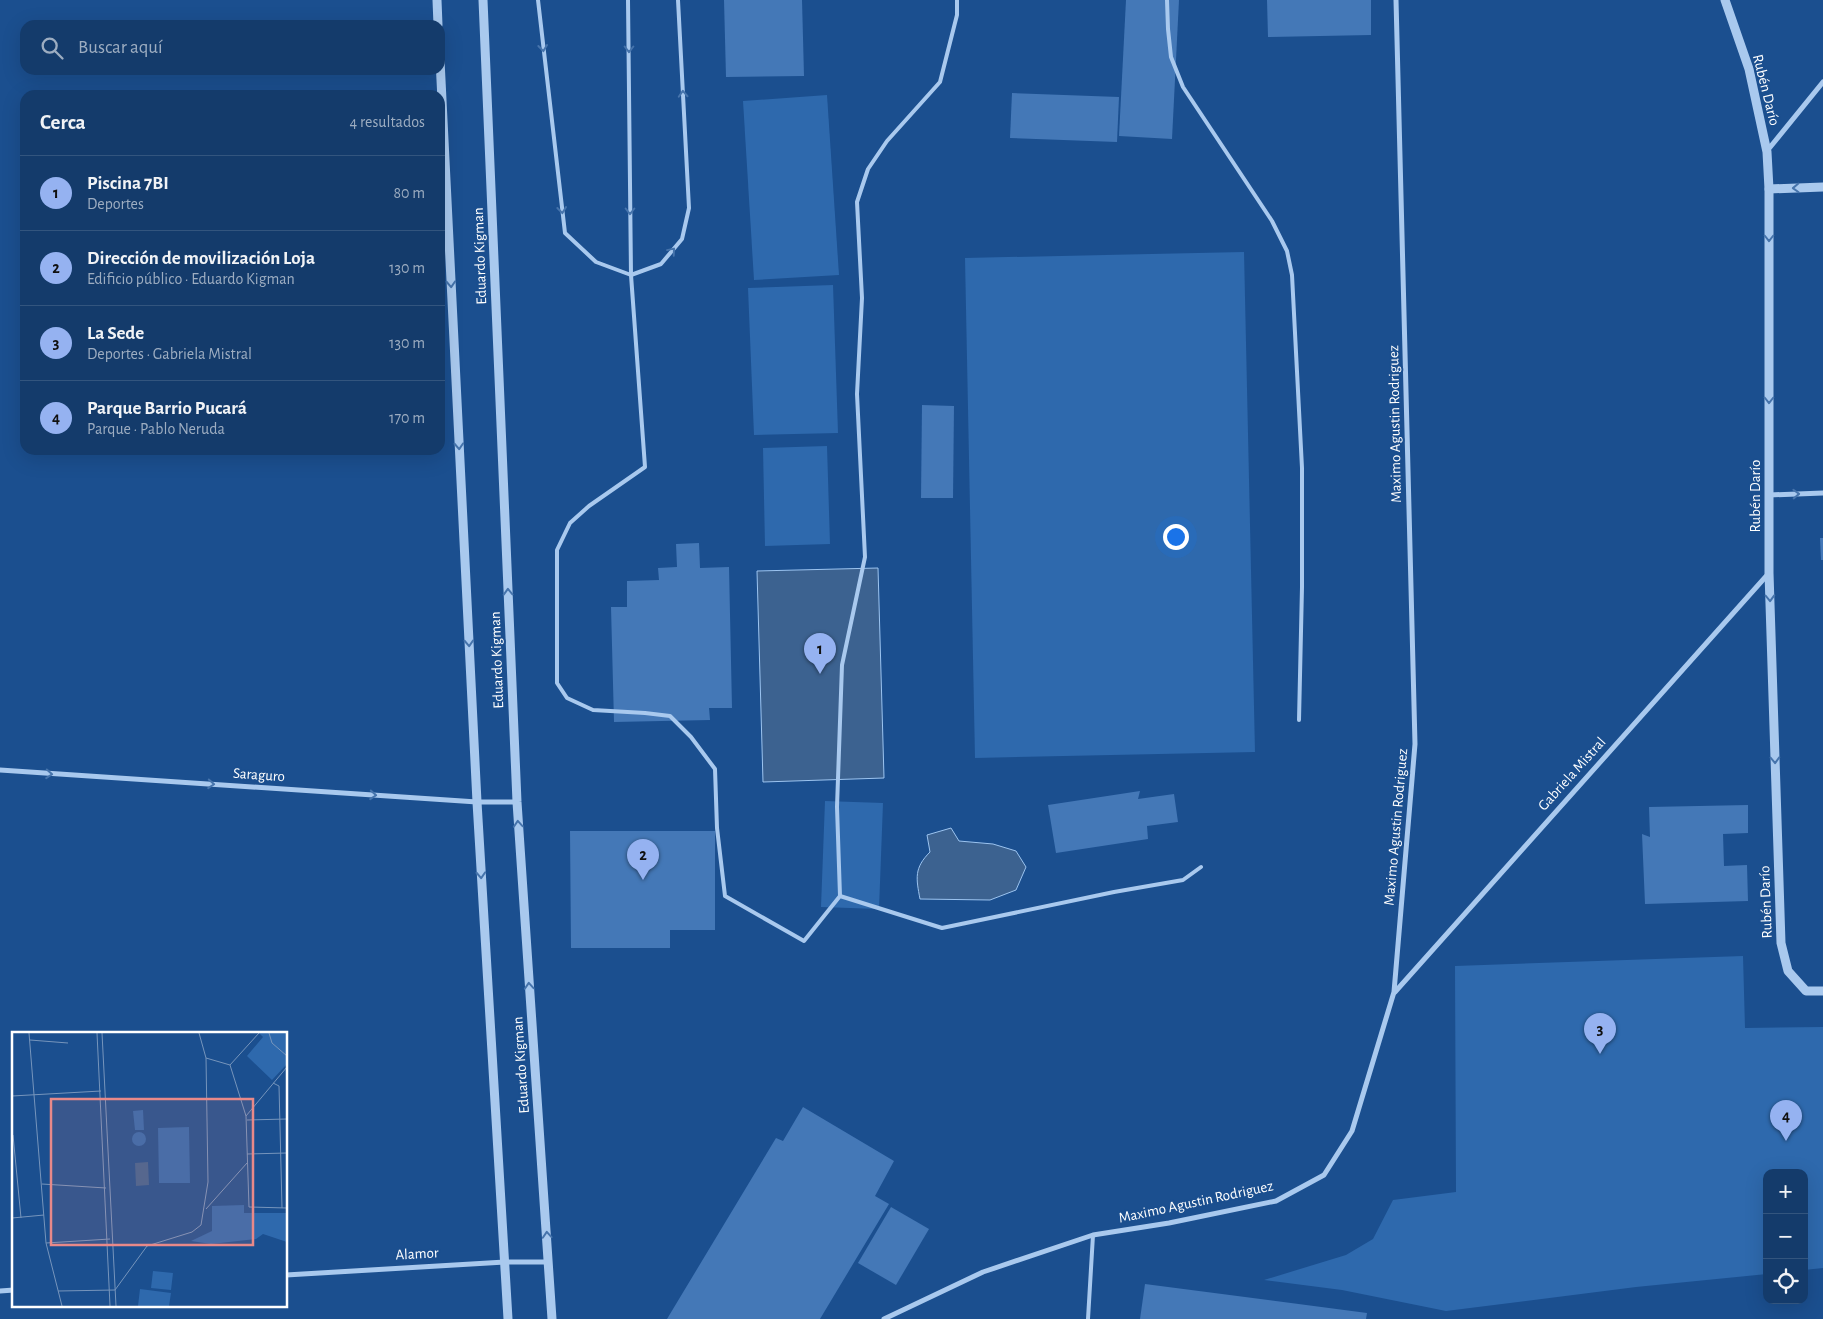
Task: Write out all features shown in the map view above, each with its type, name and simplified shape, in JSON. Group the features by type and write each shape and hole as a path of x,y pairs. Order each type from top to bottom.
{"street":[{"path":"437,0 438,20"},
{"name":"Eduardo Kigman","path":"483,0 517,802 552,1319"},
{"name":"Maximo Agustin Rodriguez","path":"884,1319 983,1272 1093,1236 1169,1223 1276,1201 1324,1176 1352,1131 1394,992 1415,744 1396,0"},
{"name":"Rubén Darío","path":"1725,0 1749,69 1767,152 1770,189 1769,573 1780,943 1788,971 1806,991 1823,991"},
{"name":"Eduardo Kigman","path":"441,75 441,90"},
{"path":"1767,152 1823,82"},
{"name":"Eduardo Kigman","path":"445,160 477,802 508,1319"},
{"path":"1770,189 1823,187"},
{"path":"1769,495 1823,493"},
{"name":"Gabriela Mistral","path":"1394,992 1769,573"},
{"name":"Saraguro","path":"0,770 477,802 517,802"},
{"name":"Alamor","path":"288,1275 505,1262 548,1262"}],"lane":[{"path":"538,0 565,233 596,262 631,275 660,264 682,239 689,208 678,0"},
{"path":"628,0 631,275 645,467 589,506 570,523 557,550 557,683 567,698 593,710 670,716 692,737 715,769 717,828 725,896 804,941 840,896 837,807 842,665 865,556 857,394 862,298 857,202 868,169 877,155 887,141 940,82 957,15 957,0"},
{"path":"1168,0 1171,58 1183,87 1272,221 1286,251 1292,275 1302,468 1299,720"},
{"path":"840,896 942,928 1114,892 1183,880 1202,867"},
{"path":"1088,1319 1093,1236"}],"shaded area":[{"path":"827,95 839,275 754,280 743,101"},
{"path":"1244,252 1255,752 975,758 965,258"},
{"path":"833,285 838,433 754,435 748,288"},
{"path":"827,446 830,544 765,546 763,448"},
{"path":"878,568 884,778 763,782 757,571"},
{"path":"825,801 883,803 879,909 821,907"},
{"path":"951,828 959,841 993,844 1016,851 1026,867 1016,890 990,900 920,899 918,885 919,868 930,852 927,835"},
{"path":"1743,956 1745,1028 1823,1027 1823,1268 1808,1270 1808,1169 1763,1169 1763,1274 1636,1287 1446,1311 1342,1290 1264,1280 1346,1255 1373,1239 1393,1200 1456,1192 1455,966"}],"building":[{"path":"724,0 802,0 804,76 726,77"},
{"path":"1126,0 1179,0 1172,139 1119,136"},
{"path":"1267,0 1371,0 1371,35 1268,37"},
{"path":"1012,93 1119,97 1117,142 1010,138"},
{"path":"922,405 954,406 953,498 921,498"},
{"path":"1820,538 1823,538 1823,560 1821,560"},
{"path":"699,543 700,568 729,567 732,708 709,708 710,720 614,722 611,607 627,607 627,581 659,580 658,568 677,567 676,544"},
{"path":"1140,791 1138,799 1174,794 1178,822 1147,826 1148,839 1056,853 1048,805"},
{"path":"1748,805 1748,833 1723,834 1724,866 1747,865 1748,901 1645,904 1642,834 1650,837 1649,807"},
{"path":"570,831 715,831 715,930 670,930 670,948 571,948"},
{"path":"803,1107 894,1161 875,1196 889,1204 820,1319 667,1319 776,1138 783,1141"},
{"path":"891,1207 929,1229 896,1285 858,1263"},
{"path":"1145,1284 1367,1313 1366,1319 1140,1319"}],"place":[{"name":"Piscina 7BI","path":"820,674"},
{"name":"Dirección de movilización Loja","path":"643,880"},
{"name":"La Sede","path":"1600,1054"},
{"name":"Parque Barrio Pucará","path":"1786,1141"}]}
